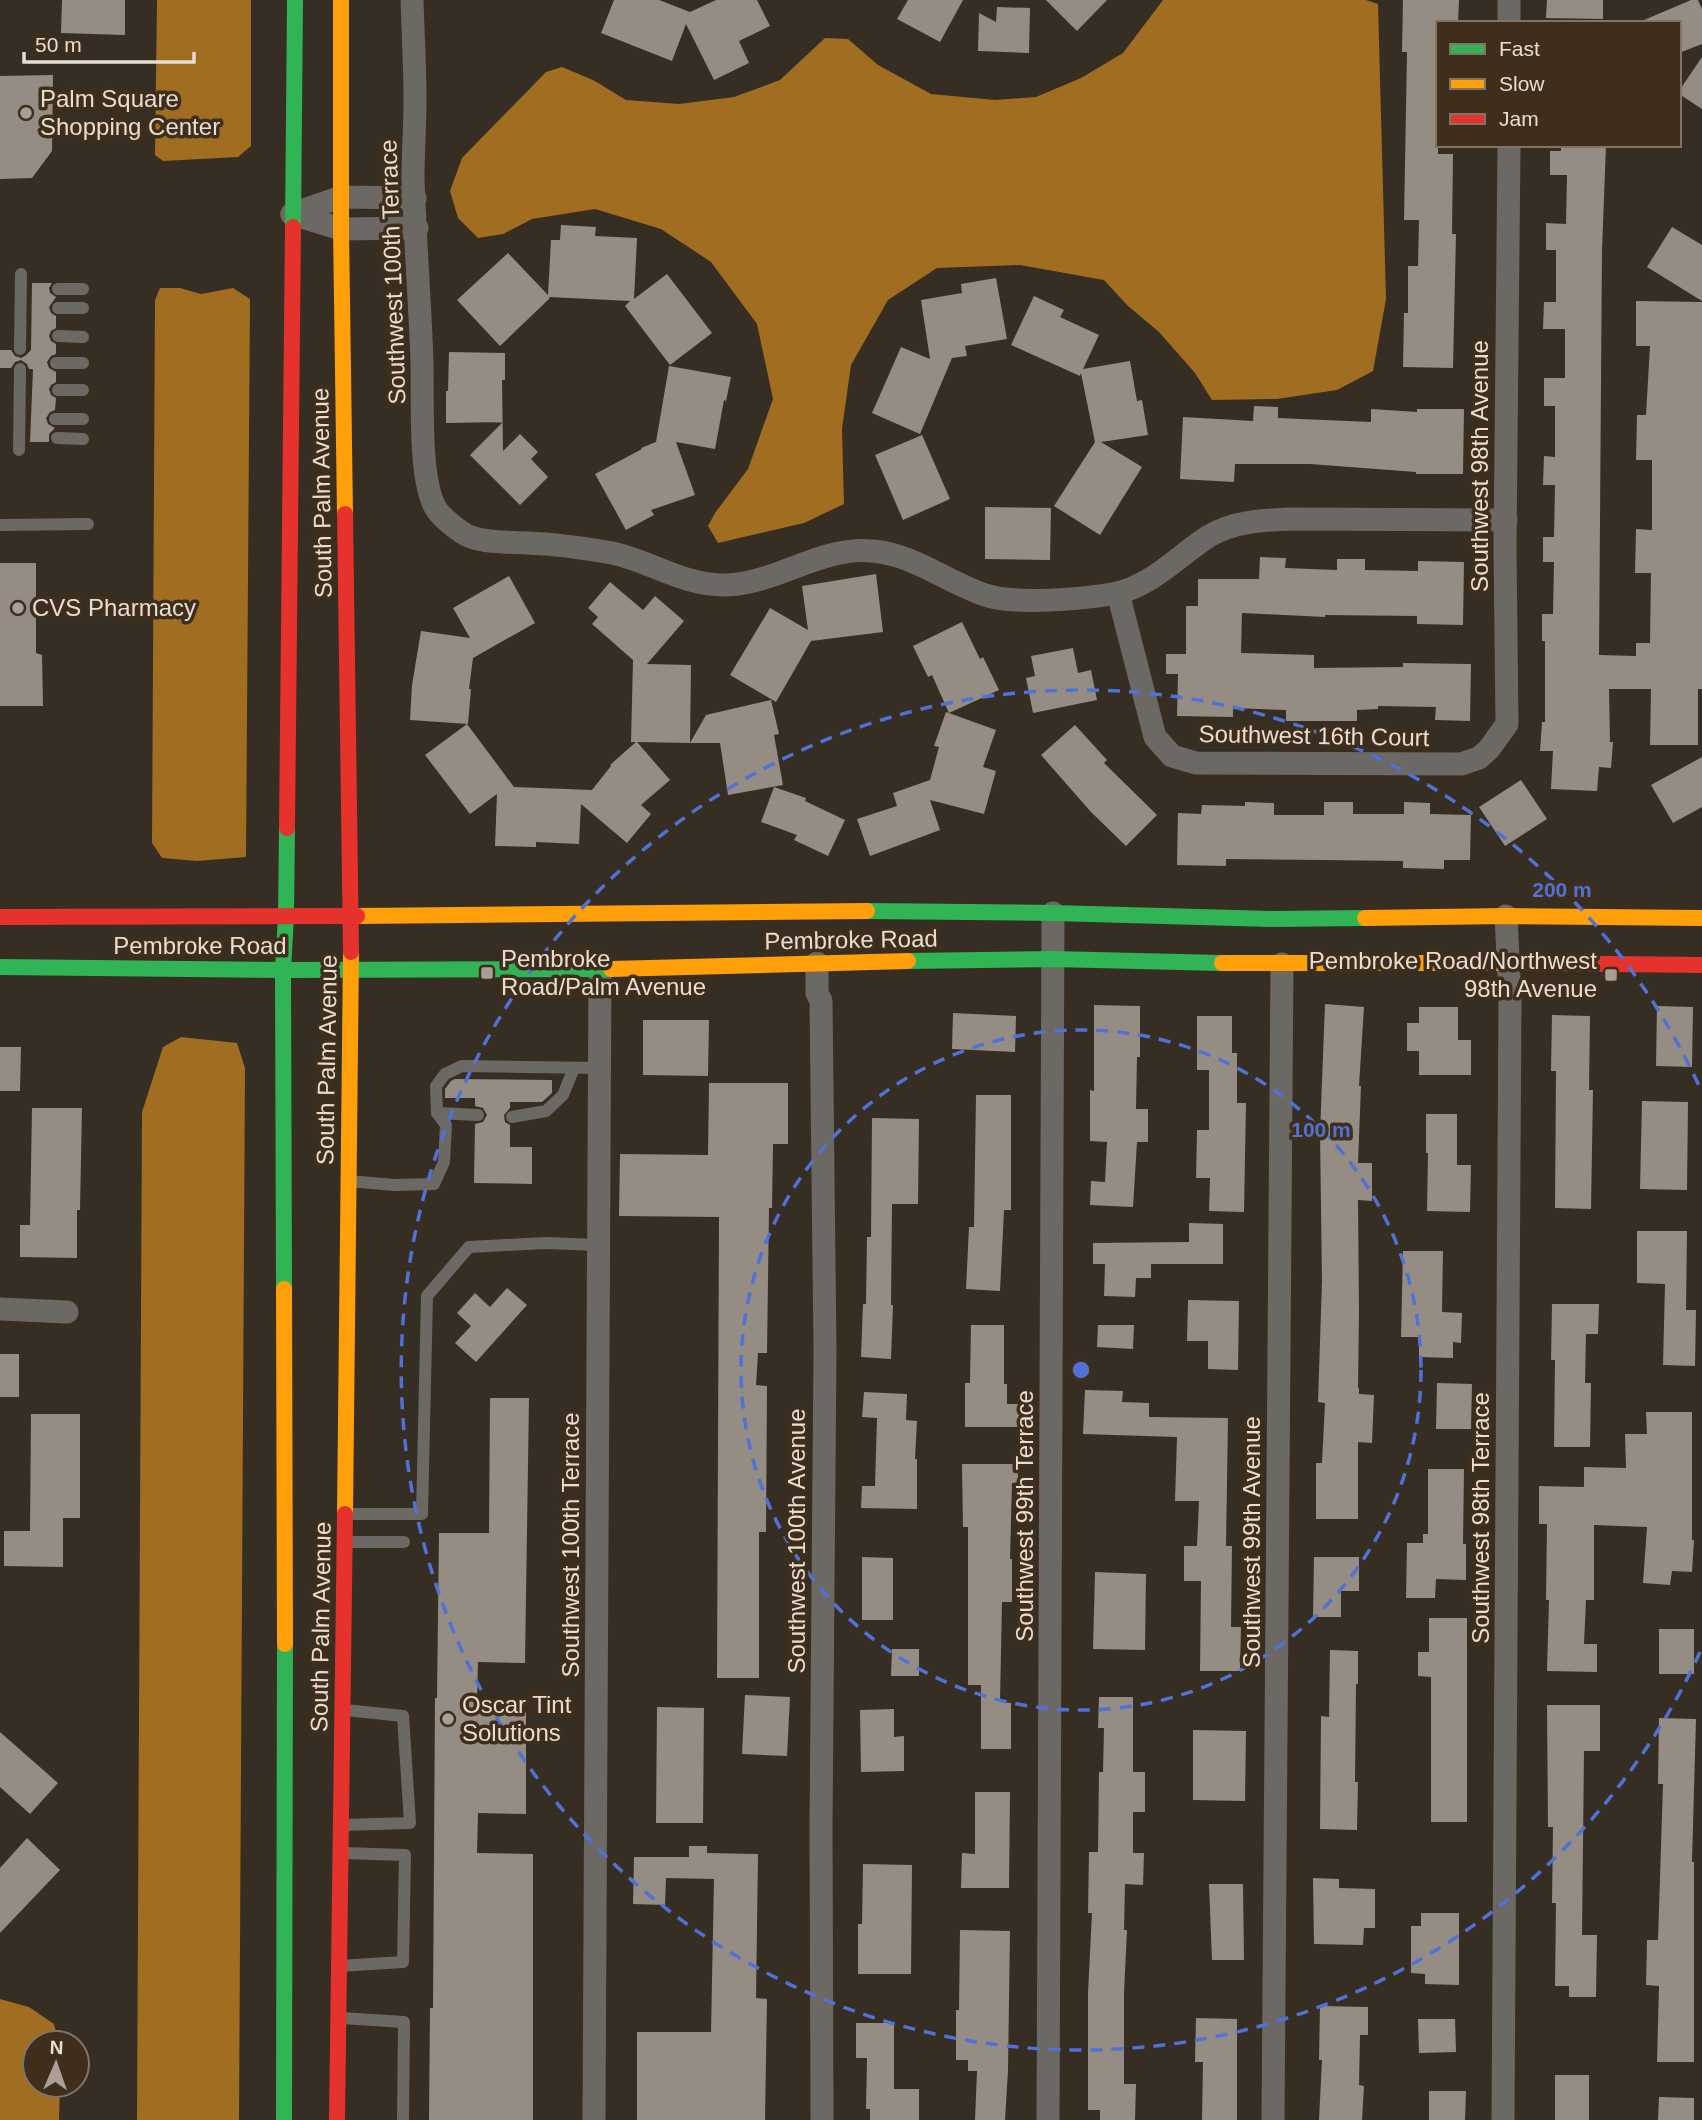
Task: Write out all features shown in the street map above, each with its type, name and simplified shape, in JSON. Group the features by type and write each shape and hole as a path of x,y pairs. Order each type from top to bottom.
{"main road":[{"name":"South Palm Avenue","path":"284,2120 283,970 286,916 295,0"},
{"name":"South Palm Avenue","path":"337,2120 351,969 341,229 341,0"},
{"name":"Pembroke Road","path":"0,916 351,916 814,911 1054,912 1271,919 1506,916 1702,918"},
{"name":"Pembroke Road","path":"0,967 600,969 1053,959 1282,964 1702,965"}],"street":[{"name":"Southwest 100th Terrace","path":"412,0 415,198 425,472 434,507 460,531 470,537 487,541 575,547 616,554 675,577 711,584 751,582 826,556 850,551 875,551 899,557 993,597 1043,599 1118,593"},
{"path":"1509,0 1509,21"},
{"name":"Southwest 98th Avenue","path":"1461,764 1479,758 1507,724 1509,147"},
{"path":"292,214 341,197 415,198"},
{"path":"292,214 341,229 417,228"},
{"path":"1118,593 1149,579 1211,535 1232,526 1262,520 1506,520"},
{"name":"Southwest 16th Court","path":"1118,593 1155,737 1172,756 1195,763 1461,764"},
{"name":"Southwest 99th Terrace","path":"1048,2120 1054,912"},
{"name":"Southwest 98th Terrace","path":"1503,2120 1510,999 1506,916"},
{"name":"Southwest 100th Avenue","path":"817,963 817,993 821,1001 825,1337 821,1827 822,2120"},
{"name":"Southwest 99th Avenue","path":"1273,2120 1282,964"},
{"name":"Southwest 100th Terrace","path":"594,2120 600,969"},
{"path":"0,1309 67,1312"}],"lane":[{"path":"21,274 27,288 24,340"},
{"path":"58,289 83,289"},
{"path":"58,308 83,308"},
{"path":"58,336 83,337"},
{"path":"56,363 83,363"},
{"path":"20,369 19,418 23,442"},
{"path":"20,389 34,389"},
{"path":"58,390 83,390"},
{"path":"19,418 33,418"},
{"path":"55,419 83,419"},
{"path":"57,438 83,439"},
{"path":"0,525 88,524"},
{"path":"349,1181 394,1185 434,1184 444,1163 446,1125 437,1112 436,1086 445,1074 463,1066 470,1072 527,1073 599,1068"},
{"path":"512,1117 546,1111 563,1095 574,1068"},
{"path":"526,1115 527,1101"},
{"path":"437,1112 474,1115 470,1102"},
{"path":"345,1514 422,1514 426,1296 469,1247 545,1243 598,1245"},
{"path":"345,1542 404,1542"},
{"path":"341,1825 410,1823 403,1716 343,1710"},
{"path":"339,1966 403,1962 404,1949 405,1855 341,1853"},
{"path":"338,2018 404,2022 403,2120"}],"shaded area":[{"path":"157,0 251,0 251,146 238,157 163,161 155,155"},
{"path":"1163,0 1366,0 1378,4 1386,299 1373,371 1337,390 1277,399 1212,400 1195,373 1159,332 1128,306 1104,280 1020,265 937,268 888,300 851,365 842,429 844,504 804,523 718,543 708,526 748,469 773,399 757,324 711,262 661,229 595,209 532,219 503,234 478,238 458,218 450,191 462,158 546,72 562,67 593,80 626,100 679,104 734,97 780,80 825,38 848,39 878,65 931,94 995,100 1036,97 1081,78 1123,53"},
{"path":"160,288 180,288 201,294 233,288 250,299 246,857 197,861 162,858 152,843 155,300"},
{"path":"181,1037 237,1043 245,1068 239,2120 137,2120 142,1112 163,1047"},
{"path":"0,1999 29,2007 54,2024 55,2029 21,2029 21,2099 60,2099 59,2120 0,2120"}],"building":[{"path":"62,0 125,0 125,35 61,33"},
{"path":"614,0 659,0 690,12 716,0 757,0 770,26 739,41 749,63 714,80 686,24 672,61 601,33"},
{"path":"908,0 963,0 940,42 897,19"},
{"path":"1046,0 1107,0 1077,31"},
{"path":"1403,0 1459,0 1458,21 1436,21 1436,147 1438,154 1453,154 1452,234 1456,234 1453,368 1403,367 1404,313 1408,313 1408,266 1418,266 1419,220 1404,220 1407,52 1402,52"},
{"path":"1547,0 1603,0 1603,19 1546,18"},
{"path":"1691,0 1698,0 1702,9 1702,44 1681,52 1681,21 1642,21"},
{"path":"997,7 1030,8 1029,53 978,51 979,13 996,22"},
{"path":"1702,57 1702,109 1681,95 1681,88"},
{"name":"Palm Square Shopping Center","path":"53,75 52,151 32,178 0,179 0,76"},
{"path":"1561,147 1606,147 1602,250 1599,655 1636,656 1636,643 1650,643 1651,573 1635,573 1636,529 1652,530 1652,460 1636,460 1637,415 1646,415 1650,346 1636,346 1636,301 1702,302 1702,689 1698,689 1698,745 1650,745 1651,689 1609,689 1610,742 1613,742 1611,768 1599,767 1597,791 1551,789 1553,751 1540,751 1542,722 1545,722 1545,641 1542,641 1542,614 1553,614 1554,562 1543,562 1543,537 1554,537 1555,485 1543,485 1544,456 1555,457 1555,406 1544,406 1544,378 1565,378 1565,329 1543,329 1544,302 1556,302 1556,250 1546,250 1546,223 1566,224 1567,175 1550,175 1550,151 1561,151"},
{"path":"561,225 596,227 595,236 637,238 634,299 667,274 712,333 670,365 625,306 630,301 549,297 500,346 457,300 508,253 548,295 551,240 560,240"},
{"path":"1672,227 1702,245 1702,301 1647,267"},
{"path":"996,278 1007,339 965,346 967,356 952,358 920,434 872,413 901,347 930,359 921,300 962,293 961,284"},
{"path":"32,283 52,283 50,293 56,297 49,307 51,313 56,316 56,328 49,336 56,344 56,354 47,362 49,368 56,372 56,382 49,389 51,395 56,398 55,410 46,418 48,424 55,428 49,434 49,442 30,442 33,369 29,369 21,360 15,362 11,368 0,368 0,350 11,350 15,356 21,358 31,350"},
{"path":"1034,296 1064,310 1060,317 1099,335 1083,369 1130,361 1137,401 1142,400 1148,435 1101,442 1142,467 1100,535 1054,506 1095,442 1081,373 1080,376 1011,345"},
{"path":"449,352 505,353 505,380 502,380 503,422 446,423"},
{"path":"669,366 731,377 715,449 676,442 695,495 651,510 654,515 626,530 595,474 656,442"},
{"path":"1254,406 1278,407 1278,418 1371,422 1371,409 1417,412 1417,409 1464,409 1463,474 1416,474 1310,464 1235,464 1234,482 1180,479 1183,417 1253,421"},
{"path":"503,422 503,451 520,434 538,452 531,459 548,477 520,505 470,455"},
{"path":"922,435 950,499 903,520 875,455"},
{"path":"985,507 1051,508 1050,560 985,559"},
{"path":"1260,557 1286,558 1285,568 1337,570 1337,559 1365,559 1365,570 1418,571 1418,561 1464,562 1463,625 1417,624 1417,616 1325,617 1242,613 1241,653 1314,655 1314,668 1403,667 1403,663 1471,664 1470,721 1435,720 1436,707 1378,706 1378,709 1357,710 1357,721 1286,721 1286,710 1233,708 1233,717 1177,716 1178,674 1166,674 1166,654 1186,654 1186,606 1198,606 1198,579 1259,579"},
{"name":"CVS Pharmacy","path":"0,563 36,563 36,653 42,655 43,706 0,706"},
{"path":"876,574 883,632 811,641 776,702 730,675 770,608 808,630 802,586"},
{"path":"509,576 535,623 473,658 468,724 410,720 412,685 421,631 470,638 453,608"},
{"path":"610,582 643,610 655,596 684,621 647,664 691,665 690,743 637,742 670,780 641,805 651,814 627,843 581,804 579,844 536,842 536,847 495,846 497,794 470,814 425,755 467,724 514,787 592,790 610,765 636,742 631,742 633,660 592,624 598,617 588,608"},
{"path":"962,622 999,690 949,713 932,675 928,677 913,646"},
{"path":"1073,648 1078,673 1091,670 1097,700 1033,713 1026,678 1035,676 1031,656"},
{"path":"771,700 779,734 774,735 783,785 728,795 720,743 690,743 706,715"},
{"path":"946,712 996,730 983,767 996,771 984,814 930,800 940,830 870,856 857,819 897,806 893,793 930,780 939,747 934,746"},
{"path":"1075,725 1107,760 1104,763 1157,815 1126,846 1091,812 1041,755"},
{"path":"1702,757 1702,807 1673,823 1651,785"},
{"path":"1521,780 1547,819 1505,846 1479,807"},
{"path":"774,787 806,798 805,801 845,820 828,856 794,840 797,835 761,822"},
{"path":"1245,802 1274,803 1274,815 1324,815 1324,802 1353,802 1353,814 1404,814 1404,802 1430,803 1430,814 1471,815 1470,860 1444,860 1444,869 1403,868 1403,861 1226,859 1226,866 1177,865 1178,813 1201,814 1202,805 1245,806"},
{"path":"1325,1004 1364,1007 1358,1163 1372,1163 1372,1201 1358,1200 1358,1388 1359,1394 1374,1395 1372,1443 1358,1442 1358,1519 1316,1519 1316,1463 1322,1463 1325,1403 1318,1402 1322,1281 1320,1133"},
{"path":"1094,1005 1140,1006 1136,1109 1148,1109 1148,1142 1137,1142 1133,1207 1090,1205 1091,1181 1105,1182 1107,1142 1090,1141 1090,1090 1094,1091"},
{"path":"1657,1006 1693,1007 1692,1067 1656,1066"},
{"path":"1419,1007 1458,1007 1458,1040 1471,1040 1471,1075 1419,1075 1419,1051 1407,1051 1407,1023 1419,1023"},
{"path":"953,1013 1016,1016 1015,1052 952,1049"},
{"path":"1552,1015 1590,1016 1589,1090 1593,1090 1591,1209 1555,1208 1556,1071 1551,1071"},
{"path":"1197,1016 1232,1016 1232,1053 1237,1053 1237,1103 1246,1103 1244,1212 1209,1211 1210,1178 1196,1178 1197,1130 1209,1130 1209,1070 1197,1070"},
{"path":"643,1020 709,1020 708,1076 643,1075"},
{"path":"0,1047 21,1047 20,1091 0,1091"},
{"path":"455,1079 552,1080 552,1093 542,1102 510,1102 510,1108 504,1115 505,1122 510,1125 510,1147 532,1147 532,1184 474,1183 475,1124 483,1122 487,1115 483,1108 475,1106 475,1098 445,1098 445,1089"},
{"path":"709,1083 788,1083 788,1144 773,1144 772,1208 769,1208 767,1353 758,1353 756,1385 767,1386 766,1532 759,1532 759,1678 717,1678 719,1217 619,1216 620,1154 708,1155"},
{"path":"976,1095 1011,1095 1011,1210 1004,1210 1000,1291 966,1289 969,1227 974,1227"},
{"path":"1642,1101 1688,1102 1687,1190 1640,1189"},
{"path":"32,1108 82,1108 77,1258 20,1257 20,1225 30,1225"},
{"path":"1426,1114 1457,1114 1457,1165 1471,1165 1470,1212 1427,1211"},
{"path":"872,1118 919,1119 918,1204 892,1204 891,1359 861,1357 863,1304 866,1304 867,1237 871,1237"},
{"path":"1189,1223 1223,1224 1223,1264 1151,1264 1151,1278 1136,1278 1135,1297 1104,1296 1105,1264 1093,1264 1093,1243 1189,1242"},
{"path":"1637,1231 1687,1231 1686,1310 1696,1310 1695,1366 1663,1365 1665,1284 1637,1283"},
{"path":"1403,1251 1443,1251 1442,1312 1462,1313 1461,1343 1453,1342 1453,1358 1419,1357 1419,1337 1401,1337"},
{"path":"507,1288 527,1305 476,1362 455,1343 471,1326 457,1313 475,1293 490,1307"},
{"path":"1188,1300 1239,1301 1238,1370 1208,1369 1208,1341 1187,1341"},
{"path":"1552,1304 1599,1304 1598,1334 1586,1334 1585,1383 1591,1383 1590,1447 1554,1447 1555,1360 1551,1360"},
{"path":"971,1325 1004,1325 1004,1384 1007,1384 1007,1404 1019,1404 1019,1427 965,1427 965,1383 970,1383"},
{"path":"1098,1325 1134,1325 1133,1349 1097,1347"},
{"path":"0,1354 19,1354 19,1397 0,1397"},
{"path":"1437,1383 1472,1384 1471,1429 1436,1429"},
{"path":"1085,1390 1123,1391 1122,1402 1149,1403 1149,1417 1228,1418 1226,1546 1232,1546 1231,1627 1241,1627 1240,1671 1200,1671 1201,1581 1184,1581 1184,1546 1197,1546 1199,1501 1175,1501 1177,1437 1083,1434"},
{"path":"864,1392 907,1394 906,1420 917,1421 917,1509 861,1508 862,1486 875,1486 877,1418 862,1417"},
{"path":"490,1398 529,1398 525,1663 478,1662 478,1712 526,1712 526,1814 478,1813 477,1853 533,1854 533,2120 429,2120 439,1533 489,1533"},
{"path":"1646,1412 1692,1412 1692,1572 1672,1571 1670,1585 1643,1583 1647,1527 1594,1525 1594,1600 1586,1600 1584,1644 1597,1644 1597,1672 1547,1671 1547,1524 1539,1524 1539,1486 1584,1487 1584,1467 1626,1468 1625,1434 1647,1434"},
{"path":"31,1414 80,1414 80,1518 63,1518 63,1567 4,1566 4,1531 30,1531"},
{"path":"962,1464 1018,1464 1018,1483 1012,1483 1012,1602 1002,1602 1000,1702 1011,1703 1011,1749 981,1749 981,1685 968,1685 968,1527 963,1527"},
{"path":"1428,1469 1464,1469 1463,1544 1466,1544 1466,1580 1436,1579 1435,1598 1406,1598 1407,1543 1423,1543 1423,1534 1428,1534"},
{"path":"862,1557 893,1558 893,1620 862,1620"},
{"path":"1314,1557 1359,1557 1359,1591 1341,1591 1341,1617 1313,1617"},
{"path":"1095,1572 1146,1574 1145,1650 1093,1649"},
{"path":"1429,1618 1467,1618 1467,1822 1431,1822 1431,1677 1418,1676 1418,1652 1429,1652"},
{"path":"1659,1629 1694,1629 1694,1674 1659,1674"},
{"path":"892,1649 919,1649 919,1676 891,1676"},
{"path":"1330,1650 1358,1651 1355,1782 1358,1782 1357,1830 1320,1829 1321,1716 1329,1717"},
{"path":"745,1695 790,1697 787,1756 742,1754"},
{"path":"1099,1697 1133,1697 1133,1772 1145,1772 1145,1812 1133,1812 1133,1853 1144,1853 1143,1885 1125,1884 1124,1930 1127,1930 1124,2084 1136,2084 1135,2120 1100,2120 1100,2110 1088,2110 1088,1993 1092,1913 1088,1913 1089,1852 1098,1852 1099,1772 1103,1772 1104,1728 1098,1728"},
{"path":"1547,1705 1600,1705 1600,1751 1584,1751 1582,1935 1597,1935 1596,1997 1569,1997 1569,1986 1555,1986 1556,1903 1552,1903 1553,1827 1548,1827"},
{"path":"657,1707 704,1708 703,1823 656,1823"},
{"path":"894,1709 894,1737 904,1736 904,1771 861,1772 860,1710"},
{"path":"1659,1718 1696,1719 1692,1862 1694,2062 1657,2062 1659,1986 1646,1985 1647,1940 1658,1940 1663,1784 1658,1784"},
{"path":"1193,1730 1246,1731 1245,1801 1193,1800"},
{"path":"0,1732 58,1783 30,1814 0,1787"},
{"path":"975,1792 1010,1792 1009,1888 961,1888 962,1853 975,1854"},
{"path":"27,1838 60,1870 0,1933 0,1868"},
{"path":"689,1846 707,1846 707,1853 758,1854 756,1998 767,1999 765,2120 637,2120 637,2032 711,2032 714,1879 666,1878 665,1905 633,1904 634,1857 689,1857"},
{"path":"863,1864 912,1865 911,1974 858,1974 858,1924 862,1924"},
{"path":"1313,1878 1339,1879 1339,1888 1375,1889 1375,1928 1364,1928 1363,1945 1314,1944"},
{"path":"1209,1884 1243,1884 1244,1960 1212,1960"},
{"path":"1421,1913 1459,1913 1459,1985 1425,1984 1425,1974 1411,1973 1411,1926 1421,1926"},
{"path":"960,1930 1010,1931 1005,2120 975,2120 977,2071 968,2071 968,2060 956,2060"},
{"path":"1320,2006 1368,2007 1368,2035 1360,2035 1359,2085 1364,2086 1362,2120 1319,2120 1322,2060 1319,2060"},
{"path":"1196,2018 1237,2019 1237,2120 1202,2120 1203,2062 1195,2062"},
{"path":"1418,2019 1455,2019 1456,2052 1419,2053"},
{"path":"856,2023 894,2023 894,2089 919,2089 919,2120 870,2120 870,2109 866,2109 867,2058 856,2058"},
{"path":"1555,2075 1589,2075 1589,2120 1555,2120"},
{"path":"1429,2091 1466,2091 1465,2120 1429,2120"},
{"path":"1659,2097 1694,2098 1694,2120 1658,2120"}],"traffic: fast":[{"path":"293,227 295,0"},
{"path":"284,1289 283,970 287,828"},
{"path":"867,911 1271,919 1365,918"},
{"path":"908,961 1053,959 1222,963"},
{"path":"0,967 611,969"},
{"path":"284,2120 285,1644"}],"traffic: slow":[{"path":"341,0 345,514"},
{"path":"357,916 867,911"},
{"path":"1365,918 1702,918"},
{"path":"345,1514 351,952"},
{"path":"611,969 908,961"},
{"path":"1222,963 1526,963"},
{"path":"284,1289 285,1644"}],"traffic: jam":[{"path":"287,828 293,227"},
{"path":"345,514 351,952"},
{"path":"0,917 357,916"},
{"path":"1526,963 1702,965"},
{"path":"337,2120 345,1514"}],"place":[{"name":"Palm Square Shopping Center","path":"26,113"},
{"name":"CVS Pharmacy","path":"18,608"},
{"name":"Pembroke Road/Palm Avenue","path":"487,973"},
{"name":"Pembroke Road/Northwest 98th Avenue","path":"1611,975"},
{"name":"Oscar Tint Solutions","path":"448,1719"}]}
